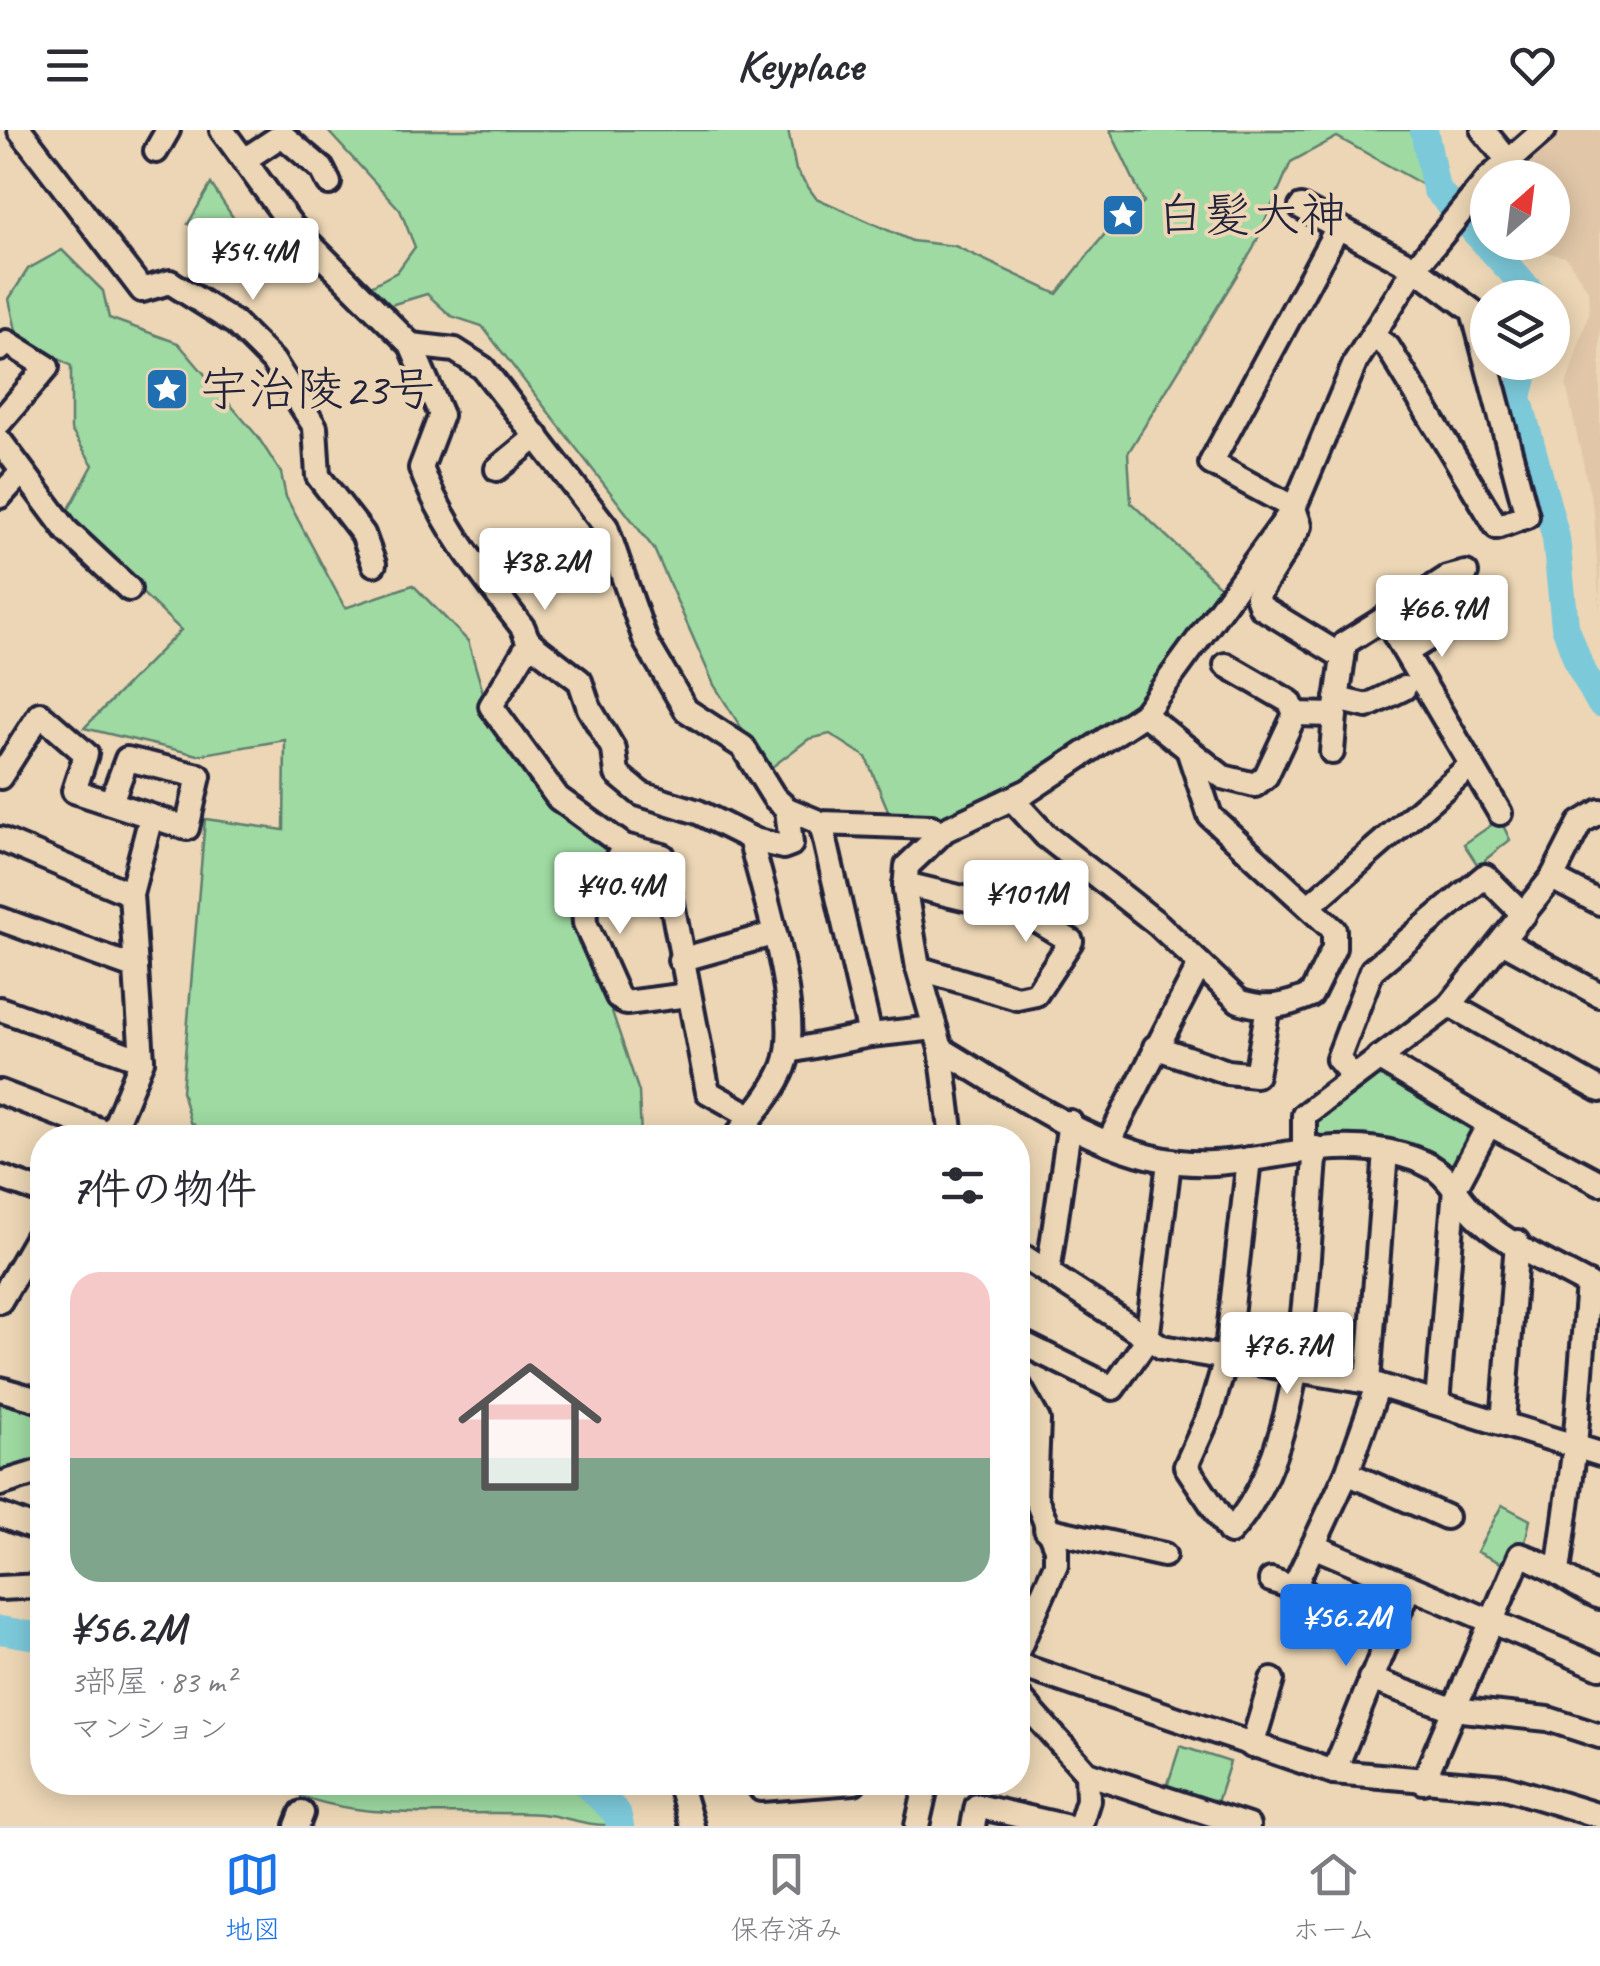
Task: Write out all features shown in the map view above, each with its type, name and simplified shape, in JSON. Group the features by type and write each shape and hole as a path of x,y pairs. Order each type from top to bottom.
{"street":[{"path":"20,130 142,290 170,282 235,322 273,361 314,428 318,476 363,534 374,564"},
{"path":"222,130 292,226 411,345 441,415 421,468 432,496 456,540 530,642 580,682 588,708 614,750 616,774 628,786 750,838 784,847 792,844 787,808"},
{"path":"1483,130 1506,158 1544,130"},
{"path":"244,160 282,135 322,169 328,183"},
{"path":"950,1125 938,1039 918,968 905,884 907,866 939,834 1012,798 1144,714 1294,508 1356,361 1416,268 1470,199"},
{"path":"1301,207 1416,268 1473,311 1527,516 1496,527 1388,347 1372,336"},
{"path":"1338,226 1211,463 1294,508 1300,526 1257,596 1261,608 1343,657"},
{"path":"0,350 7,342 47,366 0,422"},
{"path":"411,345 455,350 483,368 606,527 646,642 686,710 743,747 774,797 787,808 822,823 930,827 939,834"},
{"path":"497,469 537,436"},
{"path":"0,441 67,531 129,589"},
{"path":"0,496 22,472"},
{"path":"1332,752 1345,643 1447,578 1466,574"},
{"path":"1385,618 1500,813"},
{"path":"1406,652 1452,624"},
{"path":"530,642 491,706 558,798 627,847 662,856 708,1092 751,1116"},
{"path":"1144,714 1223,777 1255,784 1266,776 1294,714 1290,702 1226,665"},
{"path":"1294,714 1367,706 1404,688"},
{"path":"0,777 40,714 86,754 74,791 187,828 198,776 127,759 112,802"},
{"path":"1012,798 1046,836 1239,1001 1284,1006 1311,995 1334,948 1334,930 1210,816 1188,748"},
{"path":"1309,906 1470,766"},
{"path":"1249,1159 1226,1359 1210,1413 1186,1466 1230,1532 1252,1507 1269,1471 1294,1372 1310,1148 1304,1115 1450,1005 1552,878 1580,823 1600,811"},
{"path":"118,1125 142,1060 131,894 151,817"},
{"path":"822,823 870,1035"},
{"path":"744,1125 783,1070 789,1051 785,982 750,838"},
{"path":"0,839 131,894"},
{"path":"627,847 590,897 583,910 586,923 618,998 626,1003 688,995"},
{"path":"1354,1077 1338,1059 1372,970 1485,876 1524,915"},
{"path":"1552,878 1600,903"},
{"path":"905,884 1025,913 1070,941 1036,994 1017,998 918,968"},
{"path":"0,919 136,968"},
{"path":"680,960 773,934"},
{"path":"1504,942 1600,995"},
{"path":"1109,1141 1200,964"},
{"path":"1450,1005 1600,1090"},
{"path":"1154,1047 1227,1072 1256,1075 1268,1007"},
{"path":"0,1009 142,1060"},
{"path":"789,1051 870,1035 938,1039 1070,1122 1109,1141 1170,1162 1249,1159 1310,1148 1386,1152 1437,1166 1482,1221 1594,1287 1558,1572"},
{"path":"1378,1058 1488,1124 1600,1182"},
{"path":"0,1092 86,1125"},
{"path":"1048,1274 1070,1122"},
{"path":"1437,1402 1455,1188 1488,1124"},
{"path":"1347,1629 1283,1584 1313,1546 1347,1473 1373,1384 1386,1152"},
{"path":"1030,1346 1112,1388 1147,1340 1170,1162"},
{"path":"0,1176 30,1187"},
{"path":"1503,1423 1517,1242"},
{"path":"0,1301 30,1249"},
{"path":"1030,1261 1147,1340 1226,1359 1373,1384 1600,1454"},
{"path":"0,1390 30,1398"},
{"path":"1030,1406 1038,1420 1035,1496 1056,1548 1056,1564 1030,1623"},
{"path":"1347,1473 1446,1517"},
{"path":"0,1484 30,1475"},
{"path":"0,1515 30,1526"},
{"path":"1046,1529 1164,1555"},
{"path":"1313,1546 1600,1667"},
{"path":"1423,1782 1520,1555 1548,1563 1571,1584 1600,1597"},
{"path":"0,1588 30,1587"},
{"path":"1334,1772 1409,1587"},
{"path":"1030,1669 1334,1772 1505,1787 1600,1816"},
{"path":"1370,1679 1453,1708 1548,1719 1600,1736"},
{"path":"1252,1746 1272,1680"},
{"path":"1030,1709 1087,1773 1248,1826"},
{"path":"1080,1826 1088,1800 1087,1773"},
{"path":"683,1795 692,1826"},
{"path":"917,1826 924,1795"},
{"path":"972,1826 977,1806 1064,1826"}],"shaded area":[{"path":"1564,130 1600,130 1600,612 1594,513 1566,385 1589,313 1588,290 1568,260 1570,160 1518,160"}],"green space":[{"path":"327,130 788,130 796,170 816,198 912,241 955,246 1057,294 1104,235 1144,202 1110,130 1419,130 1427,187 1337,137 1291,162 1253,249 1128,453 1131,503 1225,591 1142,705 1055,764 948,824 892,820 866,757 830,734 809,739 768,770 714,685 654,549 482,326 451,316 427,294 384,307 365,289 397,272 415,247 400,210"},
{"path":"211,184 238,225 205,229 188,224"},
{"path":"62,250 103,291 109,318 178,343 258,437 281,473 286,497 345,608 413,585 468,641 493,727 551,808 615,853 581,919 639,1092 640,1125 190,1122 182,1091 205,819 284,830 285,740 198,755 84,728 181,630 64,518 93,465 71,430 71,366 17,335 9,299 28,269"},
{"path":"1500,819 1510,840 1485,860 1488,867 1482,872 1464,844"},
{"path":"1382,1071 1472,1122 1475,1133 1457,1166 1445,1167 1432,1156 1400,1145 1326,1140 1310,1135 1316,1112"},
{"path":"0,1400 30,1408 30,1462 0,1469"},
{"path":"1502,1505 1530,1520 1524,1547 1505,1565 1477,1552"},
{"path":"1180,1746 1230,1762 1216,1806 1166,1790"},
{"path":"597,1795 607,1811 609,1825 541,1814 368,1810 303,1796"}],"waterway":[{"path":"1424,130 1436,189 1519,280"},
{"path":"1522,380 1518,397 1556,538 1565,626 1579,665 1600,703"},
{"path":"0,1630 30,1635"},
{"path":"598,1795 617,1813 620,1826"}],"place":[{"name":"白髪大神","path":"1123,215"},
{"name":"宇治陵23号","path":"167,389"}]}
